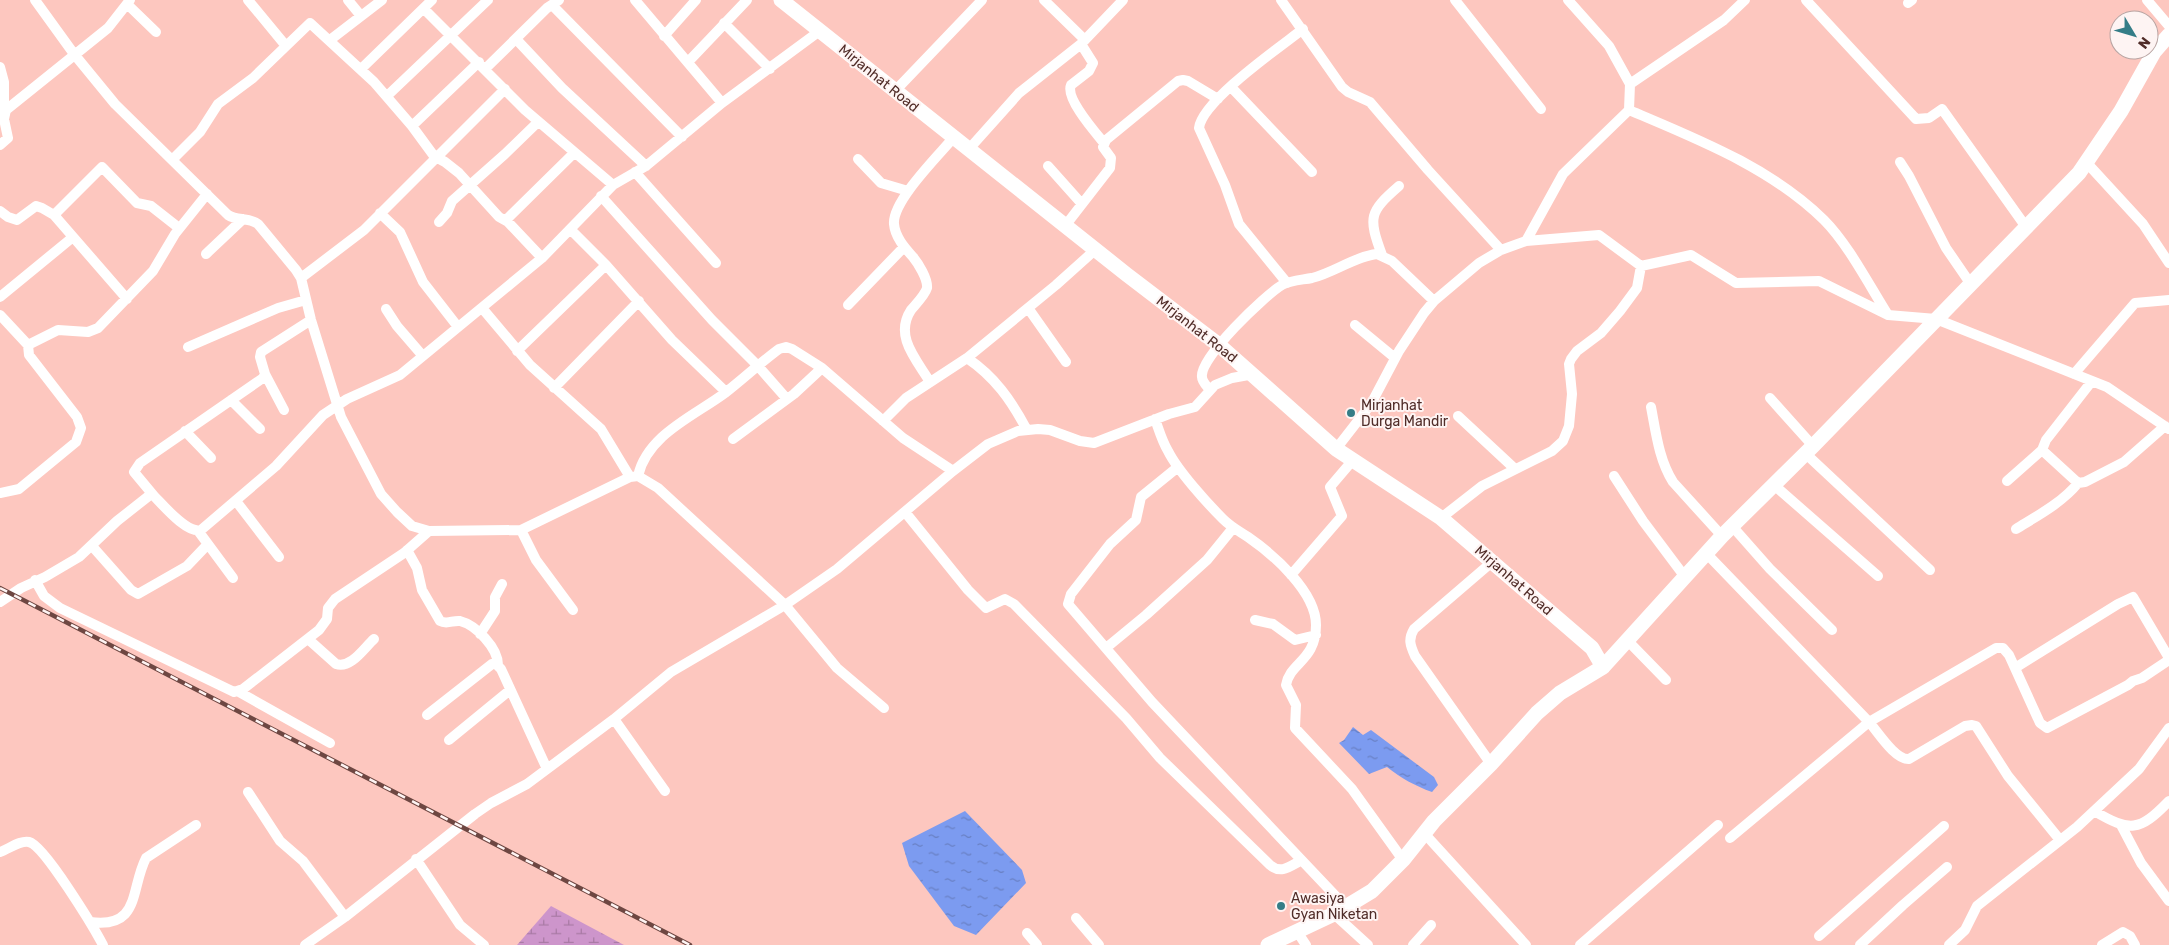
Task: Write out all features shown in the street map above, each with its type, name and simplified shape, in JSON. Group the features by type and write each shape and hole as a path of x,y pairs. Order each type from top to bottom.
{"main road":[{"name":"Mirjanhat Road","path":"781,0 821,30 894,92 1219,345 1336,448 1441,518 1592,648 1603,667"},
{"path":"1268,945 1340,910 1372,891 1403,860 1424,833 1537,713 1560,693 1603,667 1727,531 1809,450 2079,173 2121,111 2154,52 2169,35"}],"street":[{"path":"35,0 74,54 115,104 232,218 250,220 258,224 301,278 311,320 345,425 381,494 412,526 429,531 521,530 634,477 644,458 679,422 726,392 779,349 786,347 822,368 902,438 953,471"},
{"path":"248,0 286,46"},
{"path":"348,0 361,16"},
{"path":"330,40 382,0"},
{"path":"361,70 432,0"},
{"path":"387,96 488,0"},
{"path":"635,0 722,103"},
{"path":"664,36 696,0"},
{"path":"688,62 747,0"},
{"path":"894,92 982,0"},
{"path":"1044,0 1083,42 1092,63 1089,71 1071,85 1070,93 1087,122 1104,143 1103,147 1111,158 1110,168 1065,226"},
{"path":"969,149 1019,93 1083,42 1123,0"},
{"path":"1281,0 1342,87 1348,92 1370,102 1501,250"},
{"path":"1455,0 1541,109"},
{"path":"1526,241 1563,174 1630,110 1630,84 1609,46 1568,0"},
{"path":"1630,84 1724,20 1745,0"},
{"path":"1806,0 1916,119 1929,118 1942,109 2026,226"},
{"path":"2147,0 2169,26"},
{"path":"4,113 108,28 129,2 156,32"},
{"path":"412,126 482,65 516,39 547,8 556,2 682,137"},
{"path":"424,8 538,122 613,185"},
{"path":"172,160 200,132 218,104 253,78 310,24 330,40 387,96 436,158 445,162 470,184 499,217 506,220 542,258"},
{"path":"724,24 770,69"},
{"path":"1287,283 1239,224 1225,185 1200,132 1202,120 1218,98 1302,29"},
{"path":"199,532 282,460 316,421 338,404 394,379 542,258 613,185 646,166 722,103 821,30"},
{"path":"516,39 562,88 646,166"},
{"path":"0,67 4,82 4,113 8,138 0,145"},
{"path":"1104,143 1178,81 1188,81 1218,98"},
{"path":"1231,87 1312,172"},
{"path":"301,278 352,240 505,89"},
{"path":"1630,110 1721,149 1787,189 1829,227 1888,316"},
{"path":"439,222 447,213 449,204 538,122"},
{"path":"930,382 908,346 904,330 905,320 927,288 920,268 904,247 895,231 893,223 908,190 954,137"},
{"path":"506,220 574,153"},
{"path":"858,159 881,183 908,190"},
{"path":"1900,162 1946,248 1970,283"},
{"path":"2086,162 2143,224 2169,263"},
{"path":"1048,166 1081,203"},
{"path":"54,215 102,167 137,203 151,206 179,228"},
{"path":"635,172 716,264"},
{"path":"1382,255 1374,228 1374,213 1379,204 1400,186"},
{"path":"28,345 58,330 92,331 106,320 154,271 179,228 207,194"},
{"path":"601,196 712,320 758,366 786,400"},
{"path":"3,217 17,220 36,206 54,215 127,299"},
{"path":"380,213 400,232 423,282 458,327"},
{"path":"206,254 243,219"},
{"path":"571,230 639,301 672,340 726,392"},
{"path":"1336,448 1371,404 1395,358 1415,325 1434,300 1479,263 1501,250 1526,241 1598,236 1641,266 1691,255 1736,283 1819,281 1888,316 1936,320 2107,387 2167,427 2124,462 2085,482 2078,483 2046,510 2016,529"},
{"path":"0,297 73,238"},
{"path":"848,305 904,247"},
{"path":"883,421 906,398 967,358 1095,250"},
{"path":"1210,390 1203,380 1202,372 1219,345 1242,319 1280,286 1287,283 1330,272 1372,255 1382,255 1392,261 1434,300"},
{"path":"517,350 606,266"},
{"path":"1441,518 1469,495 1552,451 1563,441 1569,426 1572,394 1571,359 1577,351 1601,333 1620,311 1637,288 1641,266"},
{"path":"188,347 278,308 306,300"},
{"path":"2074,374 2135,304 2169,300"},
{"path":"554,388 639,301"},
{"path":"482,308 517,350 554,388 602,429 634,477 658,488 785,605 837,668 884,708"},
{"path":"1028,308 1066,362"},
{"path":"386,309 397,326 422,355"},
{"path":"0,315 28,345 29,355 77,416 81,428 76,442 42,472 19,488 0,493"},
{"path":"284,410 265,374 260,357 261,352 311,320"},
{"path":"1355,325 1395,358"},
{"path":"967,358 995,380 1014,406 1027,430"},
{"path":"733,439 786,400 822,368"},
{"path":"234,578 199,532 181,522 154,496 136,474 135,470 144,460 263,378 265,374"},
{"path":"305,945 345,917 491,803 527,784 614,719 671,672 785,605 854,556 953,471 988,444 1018,431 1027,430 1050,430 1080,442 1094,442 1155,419 1194,407 1204,399 1210,390 1220,383 1232,378 1254,374"},
{"path":"2007,481 2042,450 2046,440 2092,381"},
{"path":"1770,398 1809,450 1930,570"},
{"path":"231,400 260,429"},
{"path":"1651,407 1663,464 1673,482 1770,569 1832,630"},
{"path":"1458,416 1515,469"},
{"path":"1155,419 1167,450 1178,467 1232,528 1249,538 1291,575 1310,602 1315,616 1316,635 1313,647 1286,681 1286,688 1296,705 1295,728 1352,789 1403,860"},
{"path":"185,431 211,458"},
{"path":"2042,450 2078,483"},
{"path":"1291,575 1342,516 1330,487 1354,460"},
{"path":"1178,467 1141,497 1136,520 1116,536 1071,594 1068,604 1152,702 1300,861 1368,945"},
{"path":"1614,476 1642,521 1685,577"},
{"path":"1774,485 1878,576"},
{"path":"0,602 35,580 67,564 92,546 128,512 149,496 154,496"},
{"path":"236,501 279,556"},
{"path":"905,512 968,590 986,608 1005,599 1014,604 1126,718 1160,758 1275,870 1283,870 1300,861"},
{"path":"1106,648 1146,616 1207,560 1232,528"},
{"path":"521,530 536,560 573,610"},
{"path":"239,692 308,639 325,623 329,615 328,608 335,599 407,550 429,531"},
{"path":"92,546 131,590 138,594 187,566 208,544"},
{"path":"407,550 417,568 422,590 440,621 446,623 462,622 480,634 497,653 498,665 547,769"},
{"path":"1706,554 1869,722 1896,754 1904,759 1909,759 1965,726 1976,726 2008,776 2060,840"},
{"path":"1491,764 1415,656 1410,645 1410,636 1414,629 1492,562"},
{"path":"35,580 44,596 60,608 229,690 239,692 330,743"},
{"path":"480,634 494,610 495,597 502,584"},
{"path":"1730,838 1869,722 1996,648 2003,648 2006,651 2040,723 2050,728 2128,685 2133,680 2142,678 2169,659 2133,597 2118,604 2015,668"},
{"path":"1255,620 1273,624 1295,640 1316,635"},
{"path":"308,639 341,665 349,663 374,639"},
{"path":"1627,640 1666,680"},
{"path":"427,715 492,664 498,665"},
{"path":"450,740 510,690"},
{"path":"614,719 665,791"},
{"path":"1949,945 1965,930 1977,906 2060,840 2139,769 2169,728"},
{"path":"248,792 280,841 303,861 345,917"},
{"path":"2094,811 2121,826 2130,827 2138,824 2169,801"},
{"path":"90,922 109,923 124,916 133,901 142,866 146,858 196,825"},
{"path":"1588,943 1718,825"},
{"path":"1819,936 1944,826"},
{"path":"2121,826 2141,863 2169,901"},
{"path":"1424,833 1526,945"},
{"path":"0,852 22,842 32,842 48,860 90,922 102,945"},
{"path":"416,860 460,925 484,945"},
{"path":"1860,945 1947,867"},
{"path":"1076,918 1099,945"},
{"path":"1413,945 1431,925"},
{"path":"1296,930 1306,945"},
{"path":"2102,945 2123,932 2130,936 2135,945"},
{"path":"1027,933 1037,945"}],"green space":[{"path":"551,906 624,945 517,945"}],"water":[{"path":"1353,727 1363,735 1371,730 1434,777 1438,785 1432,792 1408,781 1387,767 1369,774 1339,743 1344,740"},
{"path":"965,811 1022,870 1026,883 976,935 954,926 909,866 902,843"}],"railway":[{"path":"0,588 690,945"}],"place":[{"name":"Mirjanhat Durga Mandir","path":"1351,413"},
{"name":"Awasiya Gyan Niketan","path":"1281,906"}]}
